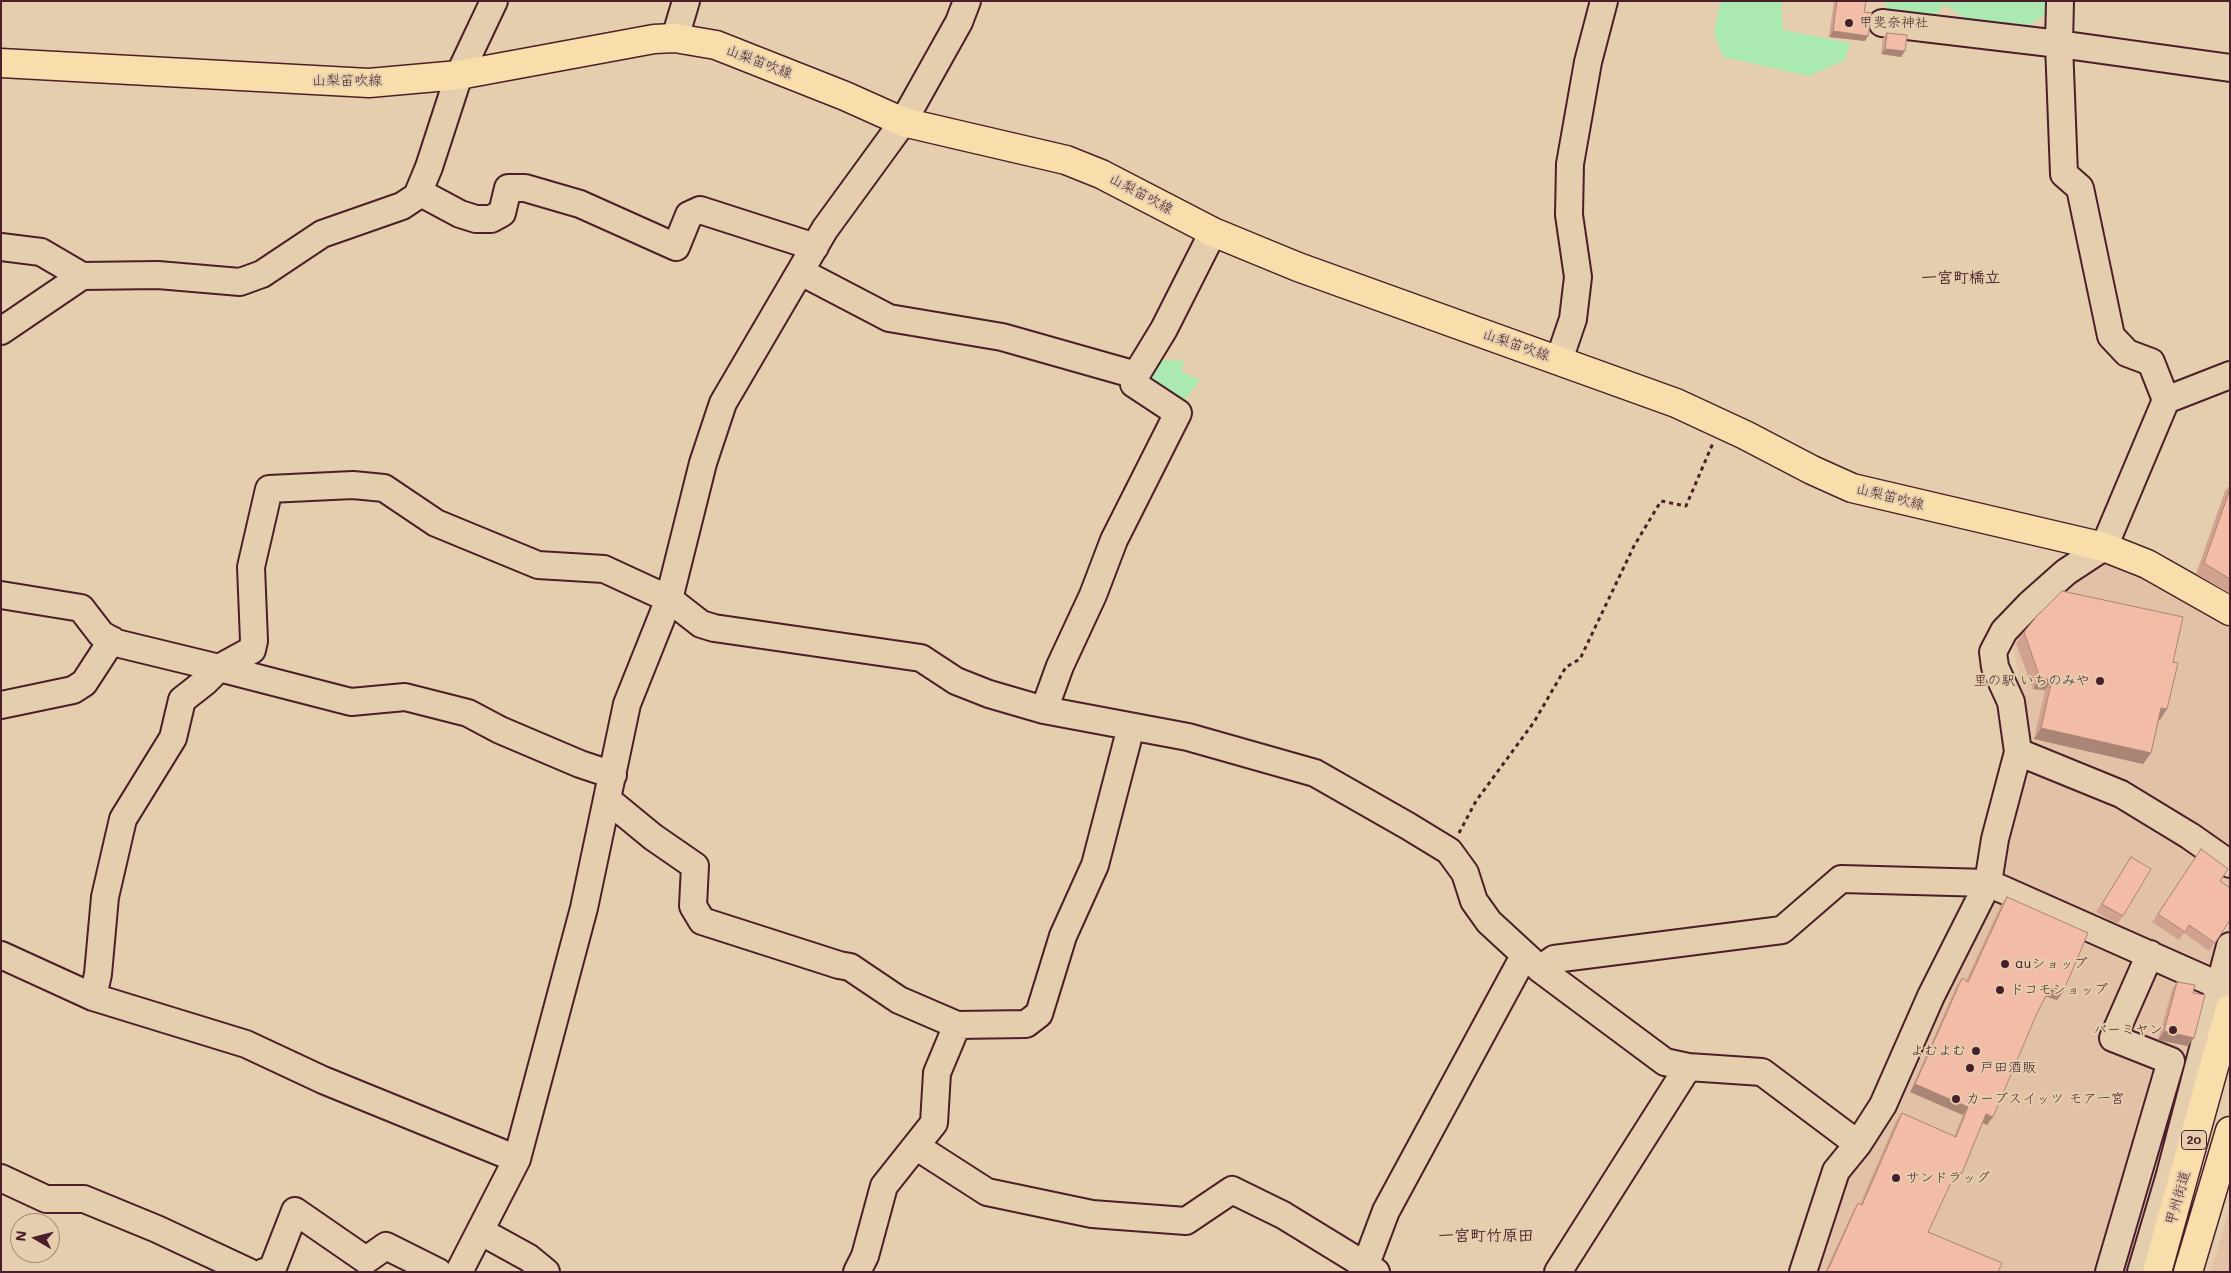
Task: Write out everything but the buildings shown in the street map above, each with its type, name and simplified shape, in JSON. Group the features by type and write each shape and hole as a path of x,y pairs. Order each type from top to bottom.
{"main road":[{"name":"山梨笛吹線","path":"1,63 360,83 459,75 624,44 675,38 716,45 903,122 1066,160 1101,174 1214,232 1298,267 1676,402 1852,488 1903,502 2104,547 2147,564 2230,611"},
{"name":"甲州街道","path":"2157,1272 2225,997"},
{"name":"20","path":"2188,1272 2228,1144"}],"street":[{"path":"1,247 41,252 82,276 158,275 240,282 262,274 322,234 402,206 417,196 419,192 459,75 494,1"},
{"path":"675,38 686,1"},
{"path":"459,1272 517,1159 584,908 627,704 669,599 703,463 723,403 825,229 903,122 959,22 967,1"},
{"path":"1559,360 1573,319 1578,277 1569,215 1570,164 1588,62 1604,1"},
{"path":"1803,1272 1836,1171 1858,1144 1883,1105 1931,996 1988,883 1995,839 2018,752 2011,702 1995,667 1994,652 2004,631 2030,604 2066,572 2104,547 2166,400 2151,362 2128,353 2111,336 2080,188 2064,174 2059,44 2060,1"},
{"path":"1882,23 2059,44 2230,68"},
{"path":"419,192 460,214 476,219 490,219 502,213 508,188 525,188 580,204 676,247 689,215 700,210 815,248"},
{"path":"1044,710 1060,666 1093,595 1114,540 1178,413 1134,384 1136,375 1164,329 1214,232"},
{"path":"801,272 889,318 1002,337 1136,375"},
{"path":"1,331 82,276"},
{"path":"2166,400 2230,375"},
{"path":"93,997 98,974 104,897 122,819 173,738 182,700 206,682 219,668 252,650 254,641 251,567 269,489 353,485 384,488 436,523 538,566 604,569 669,599 701,624 714,628 921,658 964,684 989,694 1044,710 1188,737 1315,773 1449,851 1465,873 1474,901 1489,922 1532,963 1665,1062 1688,1067 1762,1072 1858,1144"},
{"path":"1,595 81,608 101,634 112,640 351,702 406,697 468,713 500,730 580,764 610,788 653,837 695,866 693,906 702,920 850,967 899,1000 958,1025 1026,1024 1039,1014 1062,936 1095,865 1132,728"},
{"path":"1,705 72,690 84,683 112,640"},
{"path":"2018,752 2121,794 2190,836 2230,864"},
{"path":"917,1148 987,1192 1092,1214 1186,1221 1232,1190 1283,1216 1368,1270 1386,1211 1532,963 1554,958 1782,930 1841,879 1988,883 2150,954 2225,997"},
{"path":"2141,1272 2225,997 2230,946"},
{"path":"2109,1272 2172,1061 2113,1038 2150,954"},
{"path":"1,955 93,997 246,1044 323,1080 517,1159"},
{"path":"857,1272 865,1256 884,1186 917,1148 934,1123 937,1073 958,1025"},
{"path":"1558,1272 1688,1067"},
{"path":"1,1178 46,1199 84,1199 157,1229 249,1272"},
{"path":"264,1272 272,1270 295,1211 366,1260 386,1246 438,1272"},
{"path":"480,1231 529,1258 546,1272"}],"path":[{"path":"1449,851 1476,801 1534,722 1566,667 1580,659 1634,546 1661,500 1686,506 1722,424"}],"shaded area":[{"path":"2104,555 2230,619 2230,893 2126,1272 1808,1272 1836,1180 1872,1136 2029,747 2012,637"},
{"path":"2230,1206 2230,1272 2211,1272"}],"green space":[{"path":"1721,1 1785,1 1781,6 1783,30 1850,43 1845,60 1809,76 1723,57 1714,33"},
{"path":"1883,1 2050,1 2050,11 2024,29 1970,22 1944,4 1922,36 1906,37"},
{"path":"1152,360 1184,361 1181,372 1200,380 1181,405 1140,381"}],"place":[{"name":"甲斐奈神社","path":"1849,23"},
{"name":"里の駅 いちのみや","path":"2100,681"},
{"name":"auショップ","path":"2005,964"},
{"name":"ドコモショップ","path":"2000,990"},
{"name":"バーミヤン","path":"2173,1030"},
{"name":"よむよむ","path":"1976,1051"},
{"name":"戸田酒販","path":"1970,1068"},
{"name":"カーブスイッツ モア一宮","path":"1956,1099"},
{"name":"サンドラッグ","path":"1896,1178"}],"district":[{"name":"一宮町橋立","path":"1961,278"},
{"name":"一宮町竹原田","path":"1486,1236"}]}
